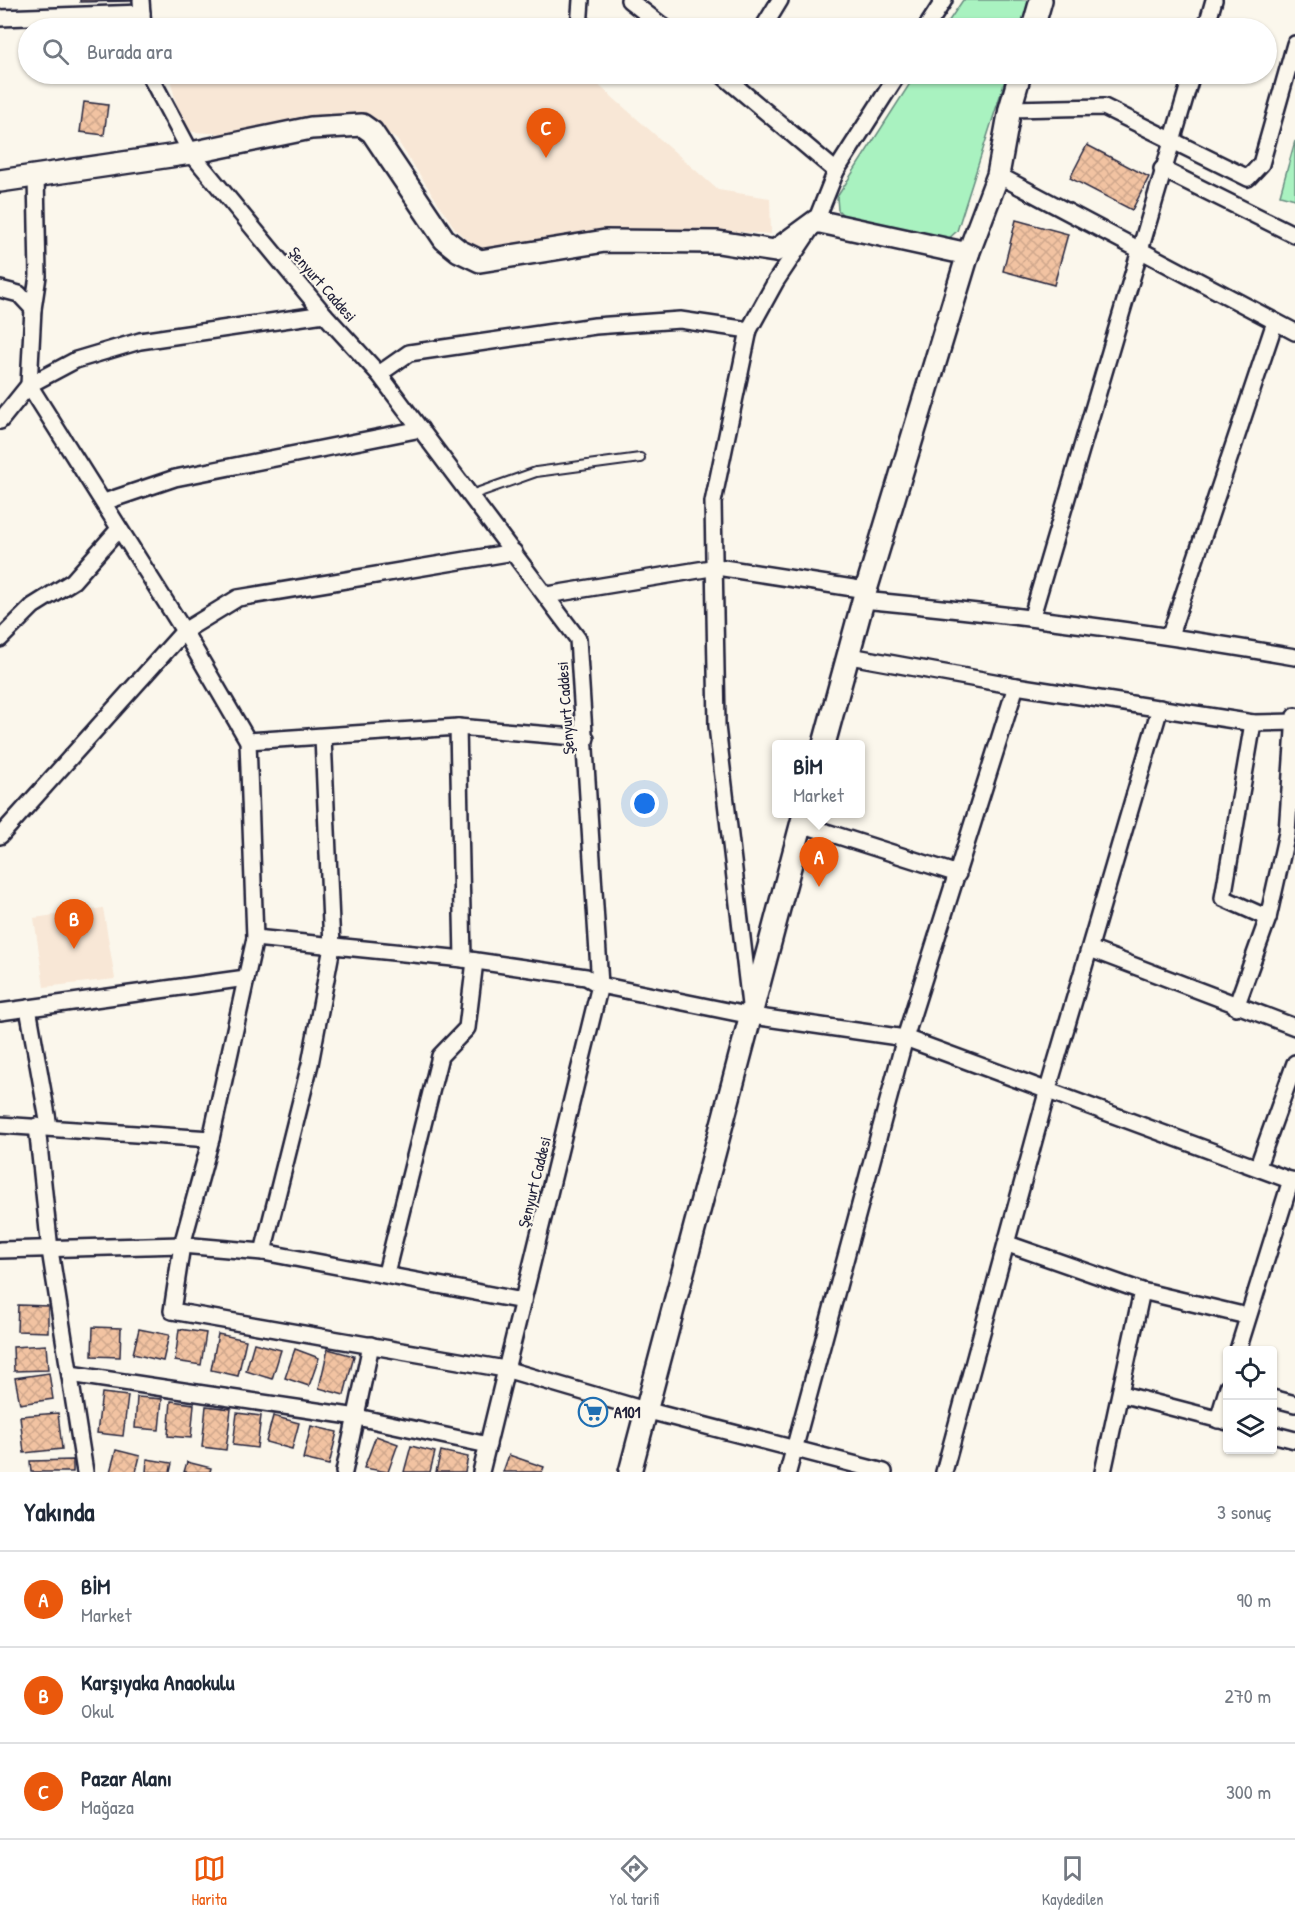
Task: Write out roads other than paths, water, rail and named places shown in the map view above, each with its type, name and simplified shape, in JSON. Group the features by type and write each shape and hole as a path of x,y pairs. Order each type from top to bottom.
{"street":[{"path":"580,18 581,0"},
{"path":"629,0 652,18"},
{"path":"769,18 780,0"},
{"path":"932,18 944,0"},
{"path":"1036,18 1041,0"},
{"path":"1209,18 1214,0"},
{"path":"0,18 142,14"},
{"path":"1010,109 1104,107 1248,178 1261,164 1291,67 1295,44"},
{"name":"Şenyurt Caddesi","path":"154,84 191,153 324,314 380,374 578,639 600,985 481,1472"},
{"path":"738,84 836,171"},
{"path":"752,1016 717,726 717,567 713,502 749,330 776,280 816,221 836,171 892,84"},
{"path":"825,740 865,595 968,254 998,175 1010,109 1017,84"},
{"path":"1032,616 1189,84"},
{"path":"0,181 191,153 311,128 362,124 372,132 444,239 459,251 480,261 605,241 718,242 775,251 816,221 968,254"},
{"path":"1162,169 1295,235"},
{"path":"998,175 1295,332"},
{"path":"36,176 38,276 33,309 29,386 184,631 248,741 255,938 211,1139 182,1245 172,1311 505,1369 645,1410 884,1472"},
{"path":"0,289 19,294 33,309"},
{"path":"0,422 29,386 76,360 140,341 324,314"},
{"path":"380,374 409,353 595,326 680,320 749,330"},
{"path":"1170,635 1275,321"},
{"path":"104,502 175,478 421,429"},
{"path":"0,639 33,606 73,581 119,529"},
{"path":"0,836 184,631 238,598 514,552"},
{"path":"547,595 717,567 865,595 1170,635 1295,657"},
{"path":"850,656 1016,687 1253,723 1294,720 1291,833 1268,918 1236,1006"},
{"path":"788,1472 904,1038 1016,687"},
{"path":"944,1472 1008,1244 1048,1089 1160,708"},
{"path":"1253,723 1223,898 1268,918"},
{"path":"248,741 458,727 586,738"},
{"path":"386,1274 440,1056 467,1028 469,960 458,727"},
{"path":"263,1252 310,1064 332,947 323,736"},
{"path":"630,1472 803,819 958,874"},
{"path":"255,938 469,960 586,977 600,985 752,1016 904,1038 1258,1166 1293,1181 1239,1346"},
{"path":"1090,949 1295,1027"},
{"path":"0,1012 246,978"},
{"path":"28,1008 43,1126 51,1250 85,1472"},
{"path":"1258,1166 1295,1063"},
{"path":"0,1125 43,1126 211,1139"},
{"path":"1008,1244 1142,1291 1248,1316"},
{"path":"0,1250 182,1245 263,1252 523,1301"},
{"path":"1103,1472 1142,1291"},
{"path":"344,1472 371,1345"},
{"path":"70,1374 357,1417 488,1445"},
{"path":"1121,1394 1223,1421"},
{"path":"1277,1399 1295,1404"},
{"path":"1277,1435 1295,1440"}],"lane":[{"path":"471,495 516,477 546,470 640,458"}],"place":[{"name":"Pazar Alanı","path":"546,158"},
{"name":"BİM","path":"819,887"},
{"name":"Karşıyaka Anaokulu","path":"74,949"},
{"name":"A101","path":"593,1412"}]}
